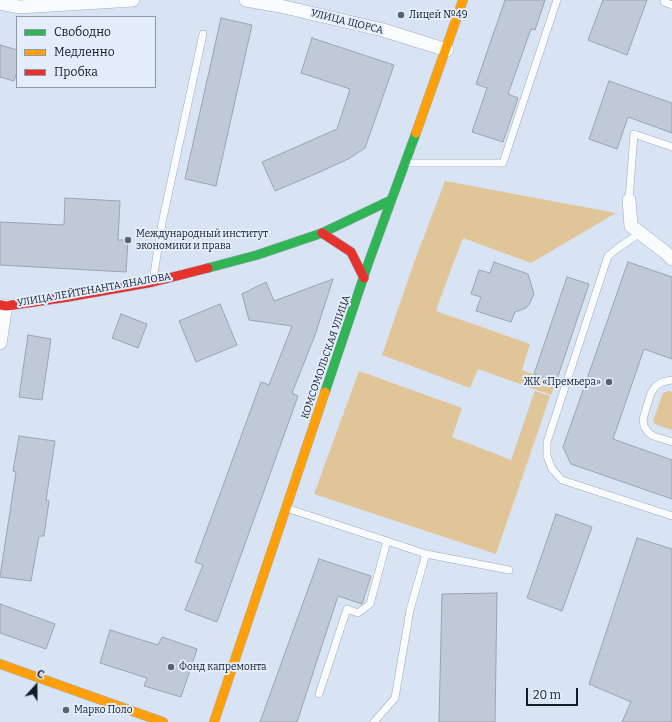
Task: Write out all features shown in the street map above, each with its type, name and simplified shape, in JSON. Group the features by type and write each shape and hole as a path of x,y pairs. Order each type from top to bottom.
{"main road":[{"name":"КОМСОМОЛЬСКАЯ УЛИЦА","path":"214,722 364,278 391,200 447,50 463,0"},
{"name":"УЛИЦА ЛЕЙТЕНАНТА ЯНАЛОВА","path":"3,305 68,297 153,282 257,255 322,233 391,200"},
{"path":"322,233 351,252 364,278"},
{"path":"0,664 162,722"}],"street":[{"path":"0,3 19,7 133,0"},
{"name":"УЛИЦА ЩОРСА","path":"246,0 280,6 383,30 447,50"},
{"path":"629,200 632,226 672,259"},
{"path":"0,343 3,305"}],"lane":[{"path":"406,163 503,163 557,0"},
{"path":"665,0 664,2 672,5"},
{"path":"153,282 162,223 203,34"},
{"path":"629,200 634,134 672,147"},
{"path":"640,233 608,256 547,442 547,456 552,469 562,480 672,516"},
{"path":"672,380 662,382 652,391 643,420 644,426 648,432 654,436 672,442"},
{"path":"286,508 426,554 509,570"},
{"path":"319,694 347,609 358,613 370,604 387,541"},
{"path":"374,722 395,698 410,610 426,554"}],"shaded area":[{"path":"445,181 616,213 531,263 463,238 436,311 530,344 522,370 556,382 551,395 478,369 470,388 382,355 415,260"},
{"path":"359,371 462,408 452,437 511,460 535,391 550,396 496,554 314,494"},
{"path":"669,391 672,392 672,430 655,424 653,421 663,393"}],"building":[{"path":"505,0 545,0 535,30 531,29 508,94 518,98 503,142 472,132 487,88 476,84"},
{"path":"603,0 647,0 627,55 588,40"},
{"path":"221,18 252,25 216,186 185,179"},
{"path":"312,38 394,65 365,148 350,158 275,191 262,162 337,129 350,89 301,73"},
{"path":"0,45 16,50 16,75 14,81 0,77"},
{"path":"609,81 672,103 672,133 628,117 617,149 589,139"},
{"path":"65,198 120,201 118,240 128,240 126,272 0,265 0,222 64,225"},
{"path":"494,262 528,274 534,294 526,308 515,312 511,322 476,311 481,297 471,294 479,270 490,273"},
{"name":"ЖК «Премьера»","path":"628,262 672,277 672,359 644,349 613,439 672,460 672,499 571,464 563,447"},
{"path":"567,277 589,284 556,382 534,374"},
{"path":"333,279 315,335 292,393 298,396 217,622 185,610 203,565 195,562 261,382 269,385 292,326 249,320 242,294 266,282 274,301"},
{"path":"220,304 237,345 196,362 179,321"},
{"path":"121,314 147,324 138,348 112,338"},
{"path":"28,335 51,339 42,400 19,397"},
{"path":"19,436 55,441 46,500 49,501 44,536 39,536 31,581 0,577 16,472 13,471"},
{"path":"556,514 592,527 562,611 527,598"},
{"path":"637,538 672,549 672,722 622,722 631,702 589,684"},
{"path":"319,559 371,576 362,604 338,596 297,722 260,722"},
{"path":"497,593 495,722 439,722 442,594"},
{"path":"0,604 55,624 46,649 0,633"},
{"path":"110,630 158,645 162,637 197,649 181,697 144,686 147,678 100,663"}],"traffic: fast":[{"path":"325,392 369,261 416,133"},
{"path":"208,268 257,255 322,233 391,200"}],"traffic: slow":[{"path":"416,133 463,0"},
{"path":"214,722 325,392"},
{"path":"0,664 163,722"}],"traffic: jam":[{"path":"322,233 351,252 364,278"},
{"path":"0,305 6,306 68,297 153,282 208,268"}],"place":[{"name":"Лицей №49","path":"401,15"},
{"name":"Международный институт экономики и права","path":"128,240"},
{"name":"ЖК «Премьера»","path":"609,382"},
{"name":"Фонд капремонта","path":"171,667"},
{"name":"Марко Поло","path":"66,710"}]}
